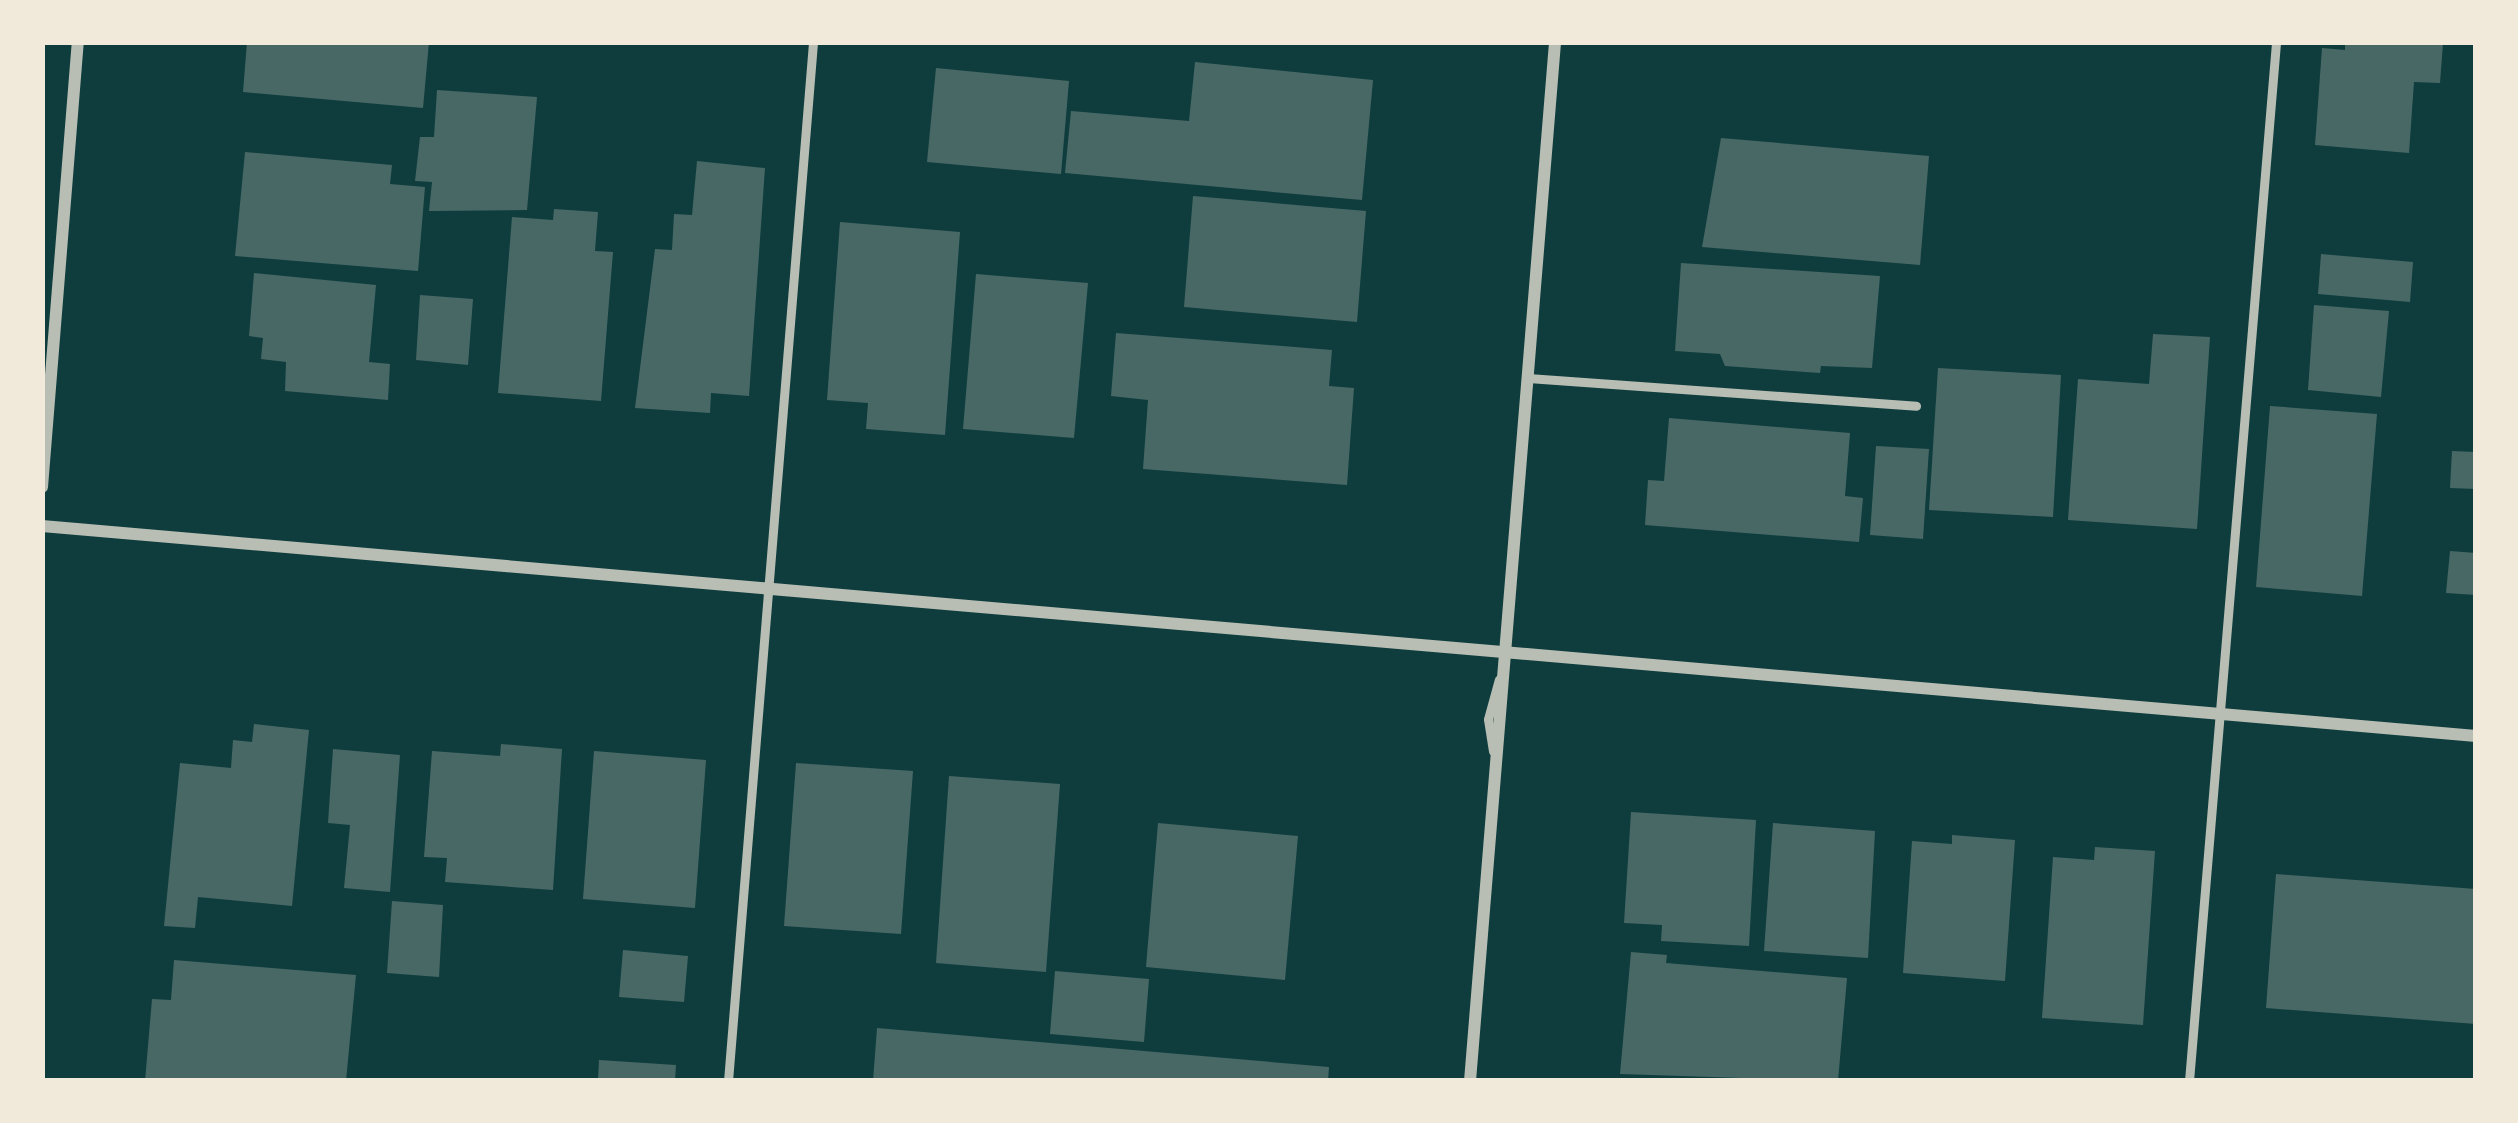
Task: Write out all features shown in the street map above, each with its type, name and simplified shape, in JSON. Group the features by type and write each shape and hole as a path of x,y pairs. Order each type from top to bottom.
{"street":[{"path":"42,487 78,42"},
{"path":"1497,775 1555,42"},
{"path":"42,526 2476,736"},
{"path":"1470,1081 1495,795"}],"lane":[{"path":"728,1081 813,42"},
{"path":"2189,1081 2276,42"},
{"path":"1528,378 1916,406"},
{"path":"1495,795 1497,775"}],"building":[{"path":"247,42 429,42 423,108 243,92"},
{"path":"2345,42 2443,43 2440,83 2414,82 2409,153 2315,145 2322,48 2345,50"},
{"path":"1195,62 1373,80 1362,200 1065,173 1071,111 1189,121"},
{"path":"936,68 1069,81 1061,174 927,162"},
{"path":"437,90 537,97 527,210 429,211 432,182 415,181 420,137 434,137"},
{"path":"1721,138 1929,156 1920,265 1702,247"},
{"path":"245,152 392,165 390,184 425,187 418,271 235,256"},
{"path":"697,161 765,168 749,396 711,393 710,413 635,408 655,249 672,250 674,214 692,215"},
{"path":"1193,196 1366,211 1357,322 1184,307"},
{"path":"554,209 598,212 595,251 613,252 601,401 498,393 512,217 553,220"},
{"path":"840,222 960,232 945,435 866,429 868,403 827,400"},
{"path":"2321,254 2413,262 2410,302 2318,294"},
{"path":"1681,263 1880,276 1872,368 1821,366 1820,373 1725,366 1720,354 1675,351"},
{"path":"254,273 376,285 369,362 390,364 388,400 285,391 286,362 261,359 263,338 249,336"},
{"path":"976,274 1088,283 1074,438 963,429"},
{"path":"420,295 473,299 468,365 416,360"},
{"path":"2314,305 2389,311 2381,397 2308,390"},
{"path":"1116,333 1332,350 1329,386 1354,388 1347,485 1143,469 1148,400 1111,396"},
{"path":"2153,334 2210,337 2197,529 2068,520 2078,379 2149,384"},
{"path":"1938,368 2061,375 2053,517 1929,510"},
{"path":"2270,406 2377,414 2362,596 2256,587"},
{"path":"1669,418 1850,433 1845,496 1863,498 1859,542 1645,525 1648,480 1664,481"},
{"path":"1876,446 1929,449 1923,539 1870,535"},
{"path":"2452,451 2476,452 2476,489 2450,488"},
{"path":"2450,551 2476,553 2476,595 2446,593"},
{"path":"254,724 309,730 292,906 198,897 195,928 164,926 180,763 231,768 233,740 252,742"},
{"path":"501,744 562,749 553,890 445,882 447,858 424,857 432,751 500,756"},
{"path":"333,749 400,755 390,892 344,888 350,825 328,823"},
{"path":"594,751 706,760 695,908 583,899"},
{"path":"796,763 913,771 901,934 784,926"},
{"path":"949,776 1060,784 1046,972 936,963"},
{"path":"1631,812 1756,820 1749,946 1661,941 1662,925 1624,923"},
{"path":"1158,823 1298,836 1285,980 1146,967"},
{"path":"1773,823 1875,831 1868,958 1764,951"},
{"path":"1952,835 2015,840 2005,981 1903,973 1912,841 1952,844"},
{"path":"2095,847 2155,851 2143,1025 2042,1018 2053,857 2094,860"},
{"path":"2276,874 2476,889 2476,1024 2266,1008"},
{"path":"392,901 443,905 439,977 387,973"},
{"path":"623,950 688,956 684,1002 619,997"},
{"path":"1631,952 1667,955 1666,963 1847,978 1838,1081 1620,1074"},
{"path":"174,960 356,975 346,1081 145,1081 152,999 171,1000"},
{"path":"1055,971 1149,979 1144,1042 1050,1034"},
{"path":"877,1028 1329,1067 1328,1081 873,1081"},
{"path":"599,1060 676,1065 675,1081 598,1081"}]}
